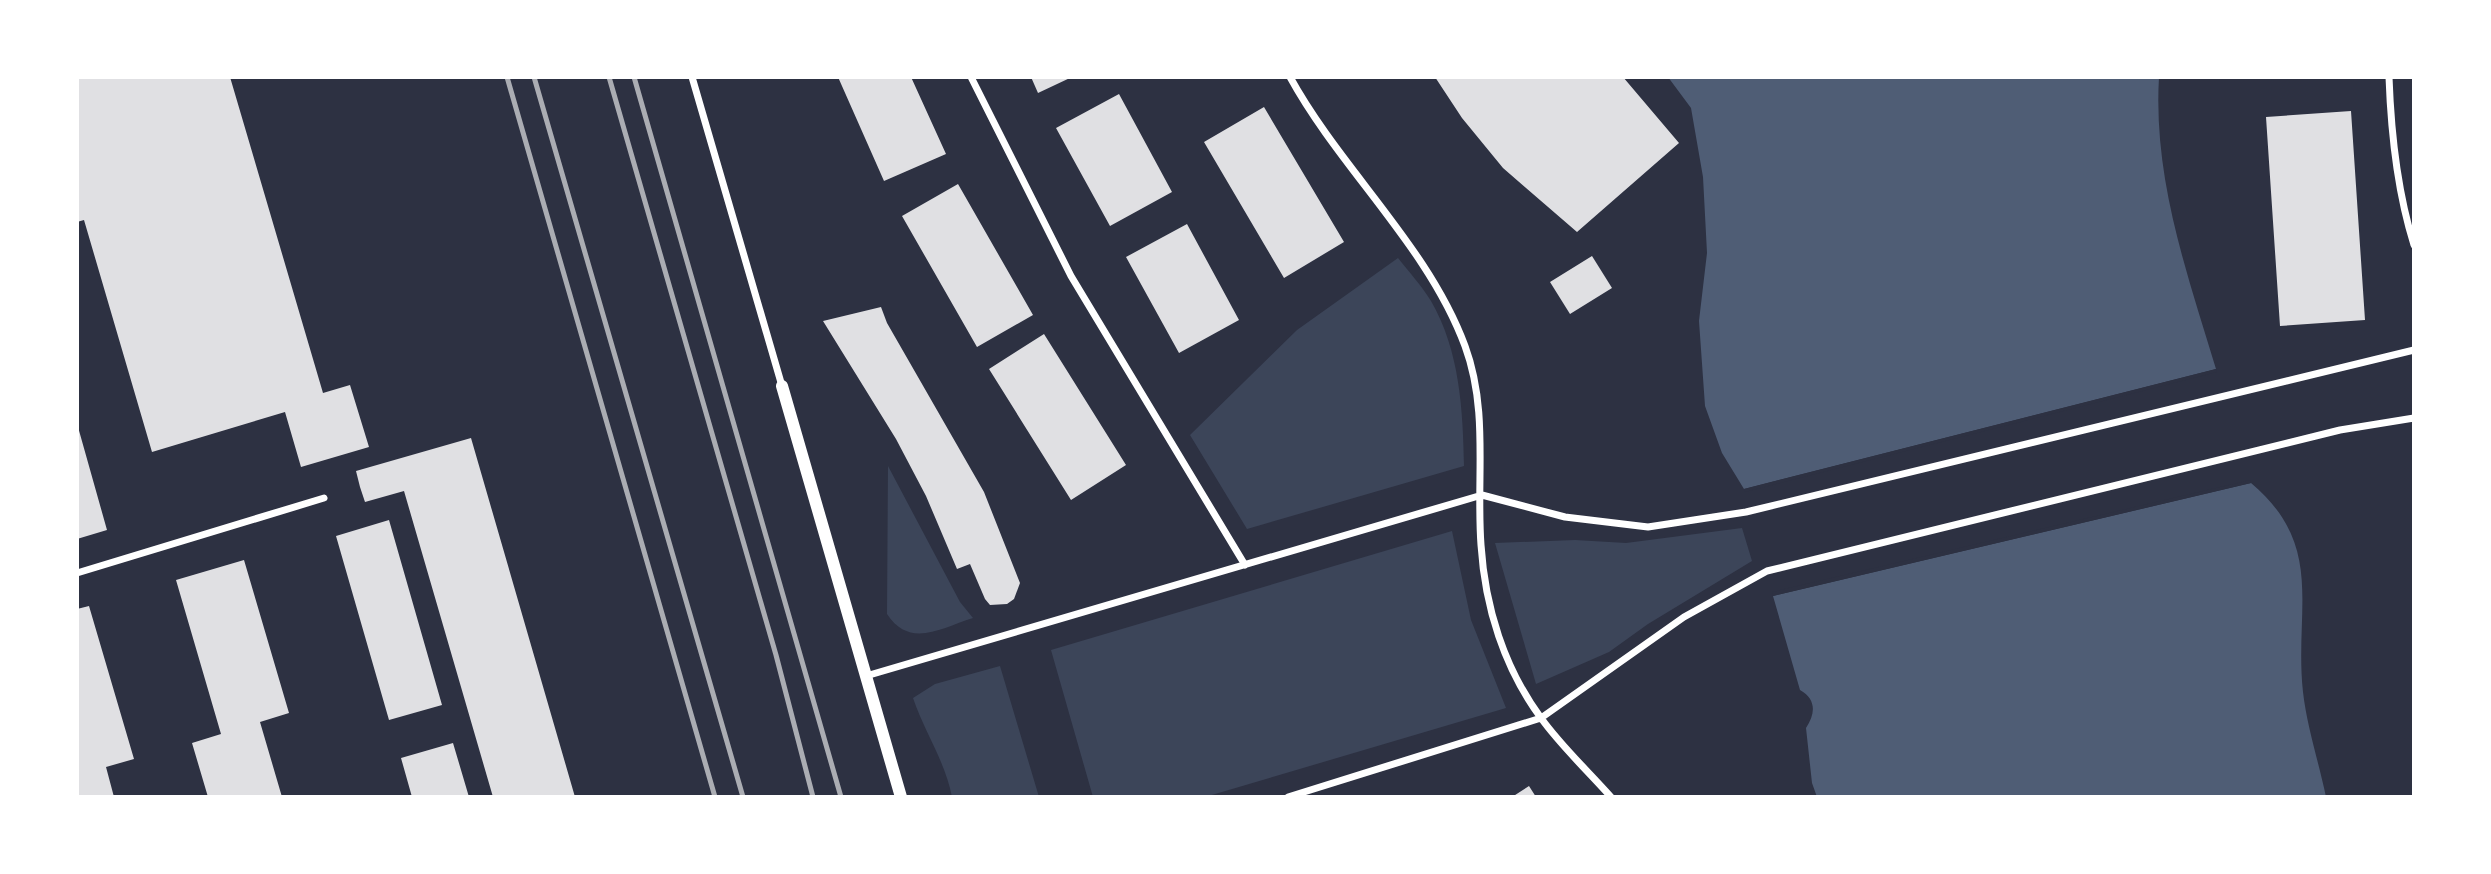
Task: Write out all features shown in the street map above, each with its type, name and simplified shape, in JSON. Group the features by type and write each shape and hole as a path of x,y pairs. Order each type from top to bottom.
{"street":[{"path":"692,77 901,797"},
{"path":"971,77 1071,276 1245,565"},
{"path":"1290,77 1308,111 1436,286 1466,347 1480,407 1481,545 1492,614 1508,664 1541,718 1611,797"},
{"path":"2389,77 2391,123 2406,220 2414,245"},
{"path":"866,676 1482,495 1565,517 1648,527 1746,512 2414,350"},
{"path":"1288,797 1308,794 1541,718 1684,617 1767,571 2340,430 2414,418"},
{"path":"77,573 324,498"}],"shaded area":[{"path":"1668,77 2159,77 2161,152 2174,225 2216,369 1744,489 1722,453 1705,406 1699,321 1707,253 1703,177 1691,108"},
{"path":"1398,258 1431,301 1448,340 1461,403 1464,466 1247,529 1190,435 1297,330"},
{"path":"888,466 960,602 973,618 927,633 916,633 896,625 887,614"},
{"path":"2251,483 2274,507 2290,531 2298,555 2302,580 2303,692 2326,797 1817,797 1812,783 1806,728 1812,717 1812,702 1800,690 1773,596"},
{"path":"1742,528 1752,561 1648,624 1609,652 1536,684 1495,543 1575,540 1626,543"},
{"path":"1452,531 1471,620 1506,708 1205,797 1093,797 1051,650"},
{"path":"1000,666 1039,797 952,797 945,771 913,698 935,684"}],"pier":[{"path":"2216,369 2217,372 1745,492 1744,489"},
{"path":"2250,480 2251,483 1773,596 1772,592"}],"building":[{"path":"77,77 230,77 323,393 350,385 369,447 301,467 285,412 152,452 84,220 77,222"},
{"path":"838,77 911,77 946,154 884,181"},
{"path":"1031,77 1072,77 1038,93"},
{"path":"1435,77 1623,77 1679,143 1577,232 1503,168 1462,118"},
{"path":"1119,94 1172,192 1110,226 1056,128"},
{"path":"1264,107 1344,242 1284,278 1204,142"},
{"path":"2351,111 2365,320 2280,326 2266,117"},
{"path":"958,184 1033,315 977,347 902,216"},
{"path":"1187,224 1239,320 1179,353 1126,257"},
{"path":"1592,256 1612,288 1570,314 1550,282"},
{"path":"881,307 887,323 984,492 1020,583 1014,599 1007,604 990,605 970,564 957,569 926,496 896,439 823,321"},
{"path":"1044,334 1126,465 1071,500 989,369"},
{"path":"77,428 107,530 77,539"},
{"path":"471,438 575,797 493,797 404,491 365,502 360,487 356,471"},
{"path":"389,520 442,705 389,720 336,536"},
{"path":"244,560 289,713 260,722 282,797 208,797 192,743 221,734 176,580"},
{"path":"89,606 134,759 106,767 114,797 77,797 77,609"},
{"path":"453,743 469,797 412,797 401,758"},
{"path":"1529,786 1536,797 1512,797"}],"railway":[{"path":"507,77 715,797"},
{"path":"534,77 743,797"},
{"path":"609,77 776,655 813,797"},
{"path":"634,77 841,797"}]}
